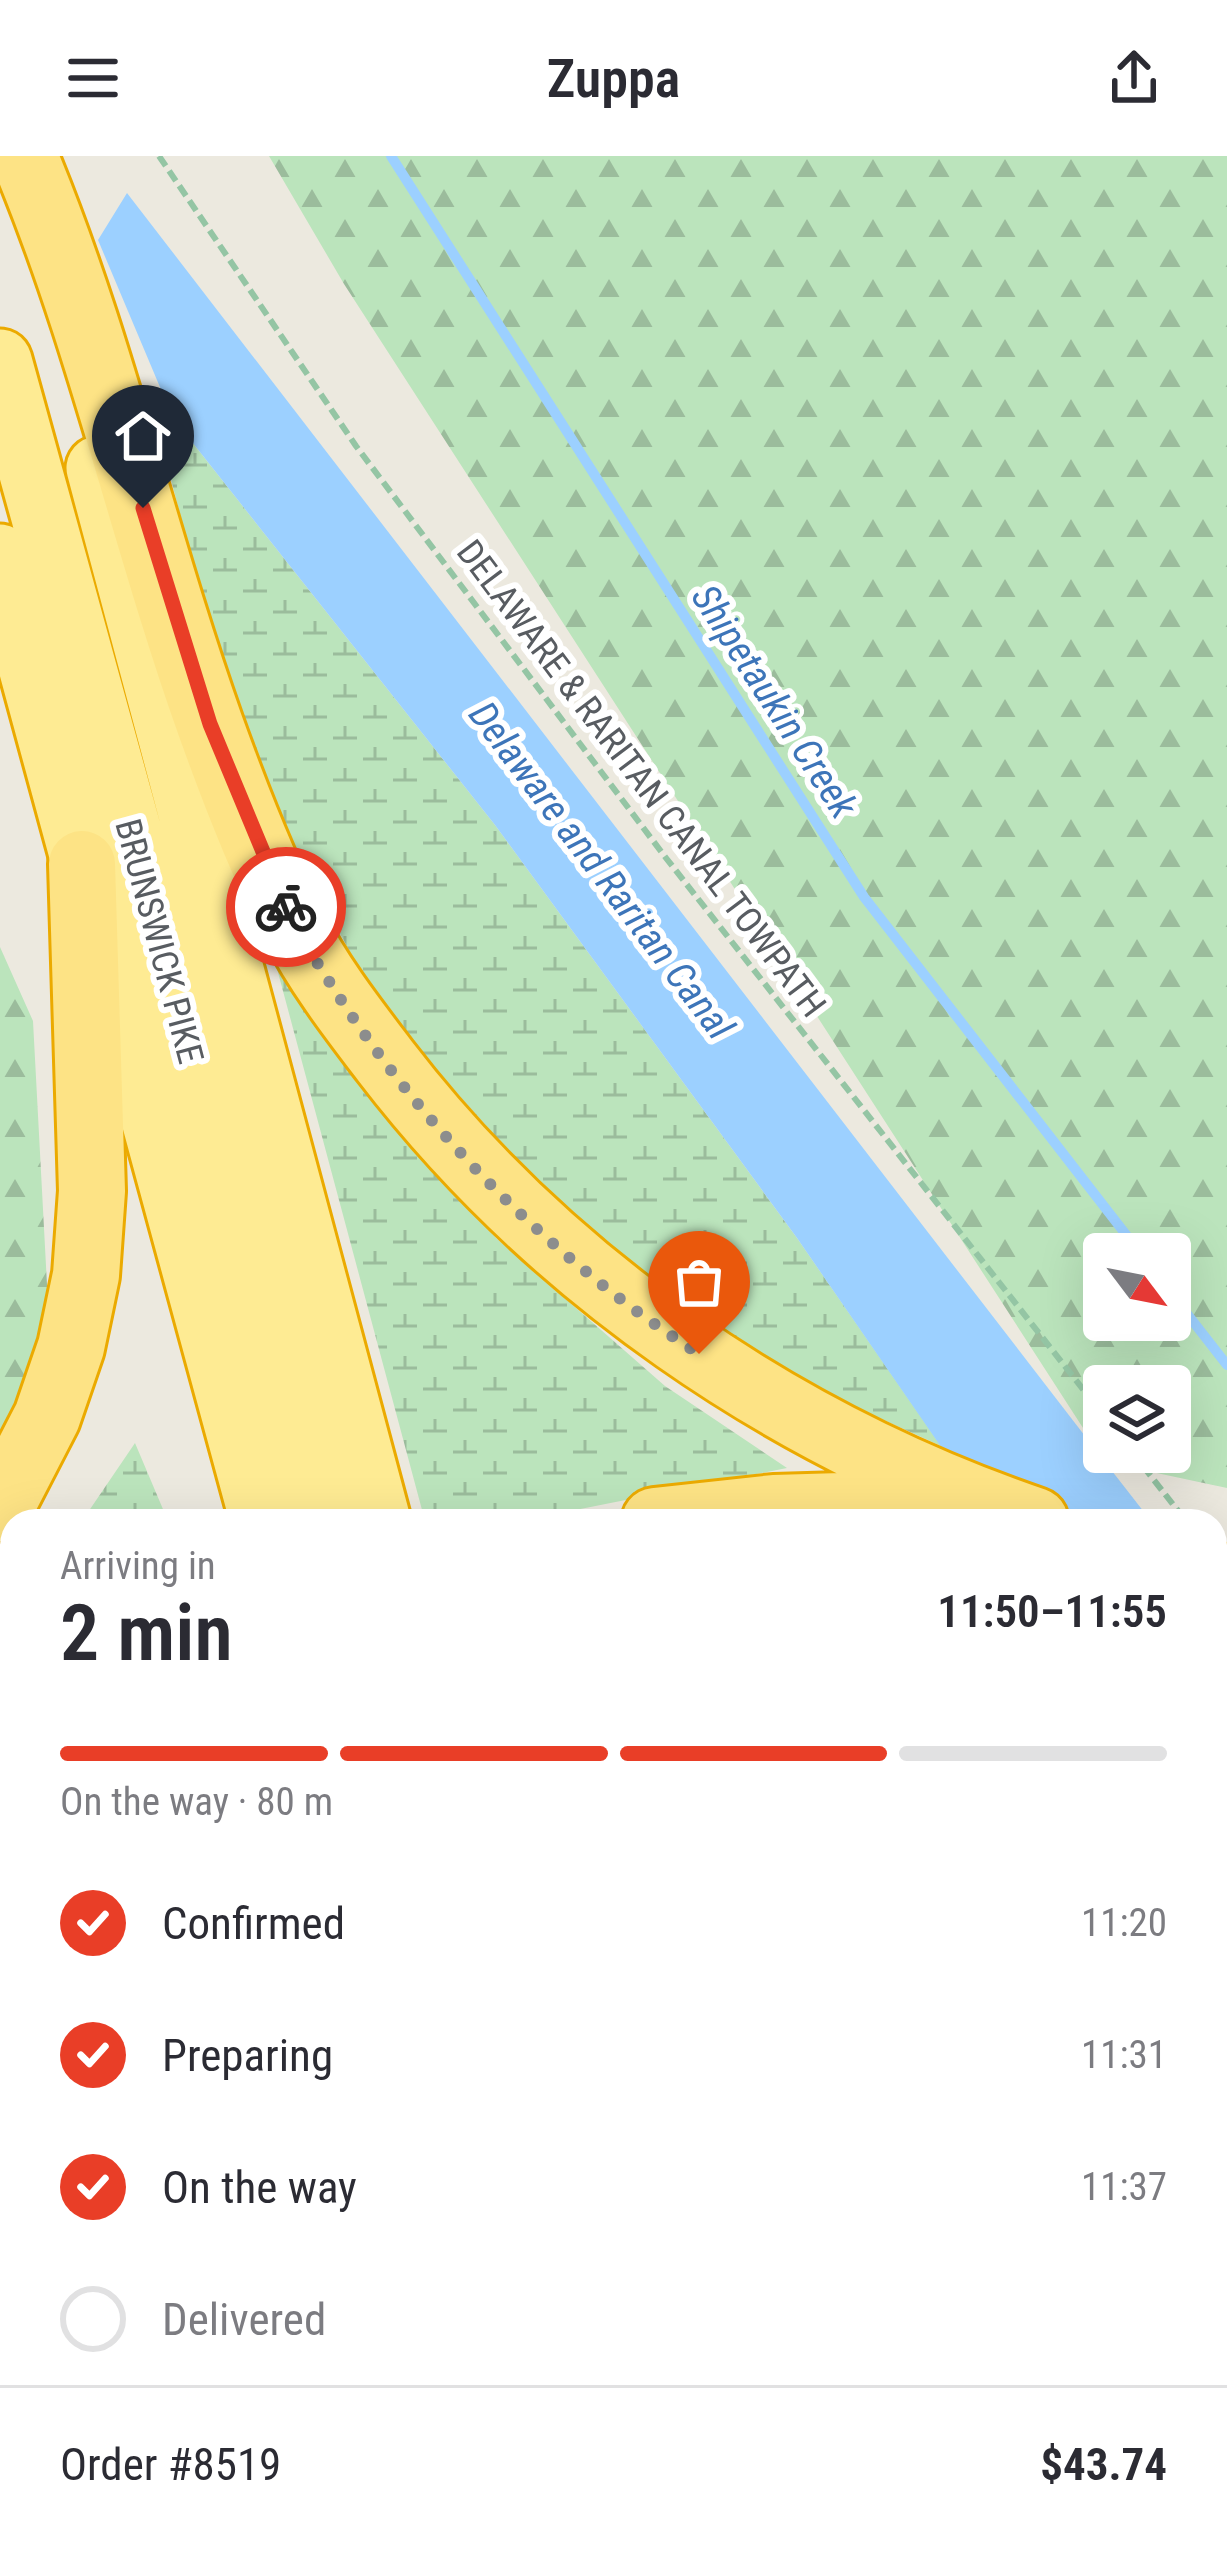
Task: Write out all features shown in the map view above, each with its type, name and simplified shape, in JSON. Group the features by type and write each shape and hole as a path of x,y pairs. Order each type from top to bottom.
{"highway":[{"path":"19,156 62,248 210,724 294,927 353,1019 494,1187 577,1263 676,1340 760,1394 869,1454 1000,1509"},
{"path":"19,156 376,1509"},
{"name":"BRUNSWICK PIKE","path":"0,361 317,1509"},
{"name":"BRUNSWICK PIKE","path":"0,556 259,1509"},
{"path":"0,1508 47,1417 71,1347 86,1275 92,1191 82,864"},
{"path":"765,1509 864,1509"}],"path":[{"name":"DELAWARE & RARITAN CANAL TOWPATH","path":"159,156 370,465 666,858 1083,1389"},
{"path":"1148,1473 1177,1509"}],"green space":[{"path":"269,156 1227,156 1227,1488 1157,1473 1191,1473 1191,1365 1083,1365 1083,1428 344,284"},
{"path":"173,418 495,825 797,1238 941,1446 712,1342 542,1189 378,1004 241,750 159,433"},
{"path":"0,947 33,1021 50,1341 0,1432"},
{"path":"272,950 496,1238 665,1386 787,1468 580,1509 422,1509"},
{"path":"135,1443 163,1509 90,1509"}],"water":[{"name":"Delaware and Raritan Canal","path":"127,193 1083,1433 1083,1473 1114,1473 1142,1509 988,1509 495,825 173,418 98,240"}],"waterway":[{"name":"Shipetaukin Creek","path":"391,156 864,897 1125,1233"},
{"name":"Shipetaukin Creek","path":"1191,1319 1227,1365"}],"way so far":[{"path":"286,907 353,1019 420,1106 494,1187 577,1263 699,1354"}],"route":[{"path":"143,508 210,724 286,907"}]}
